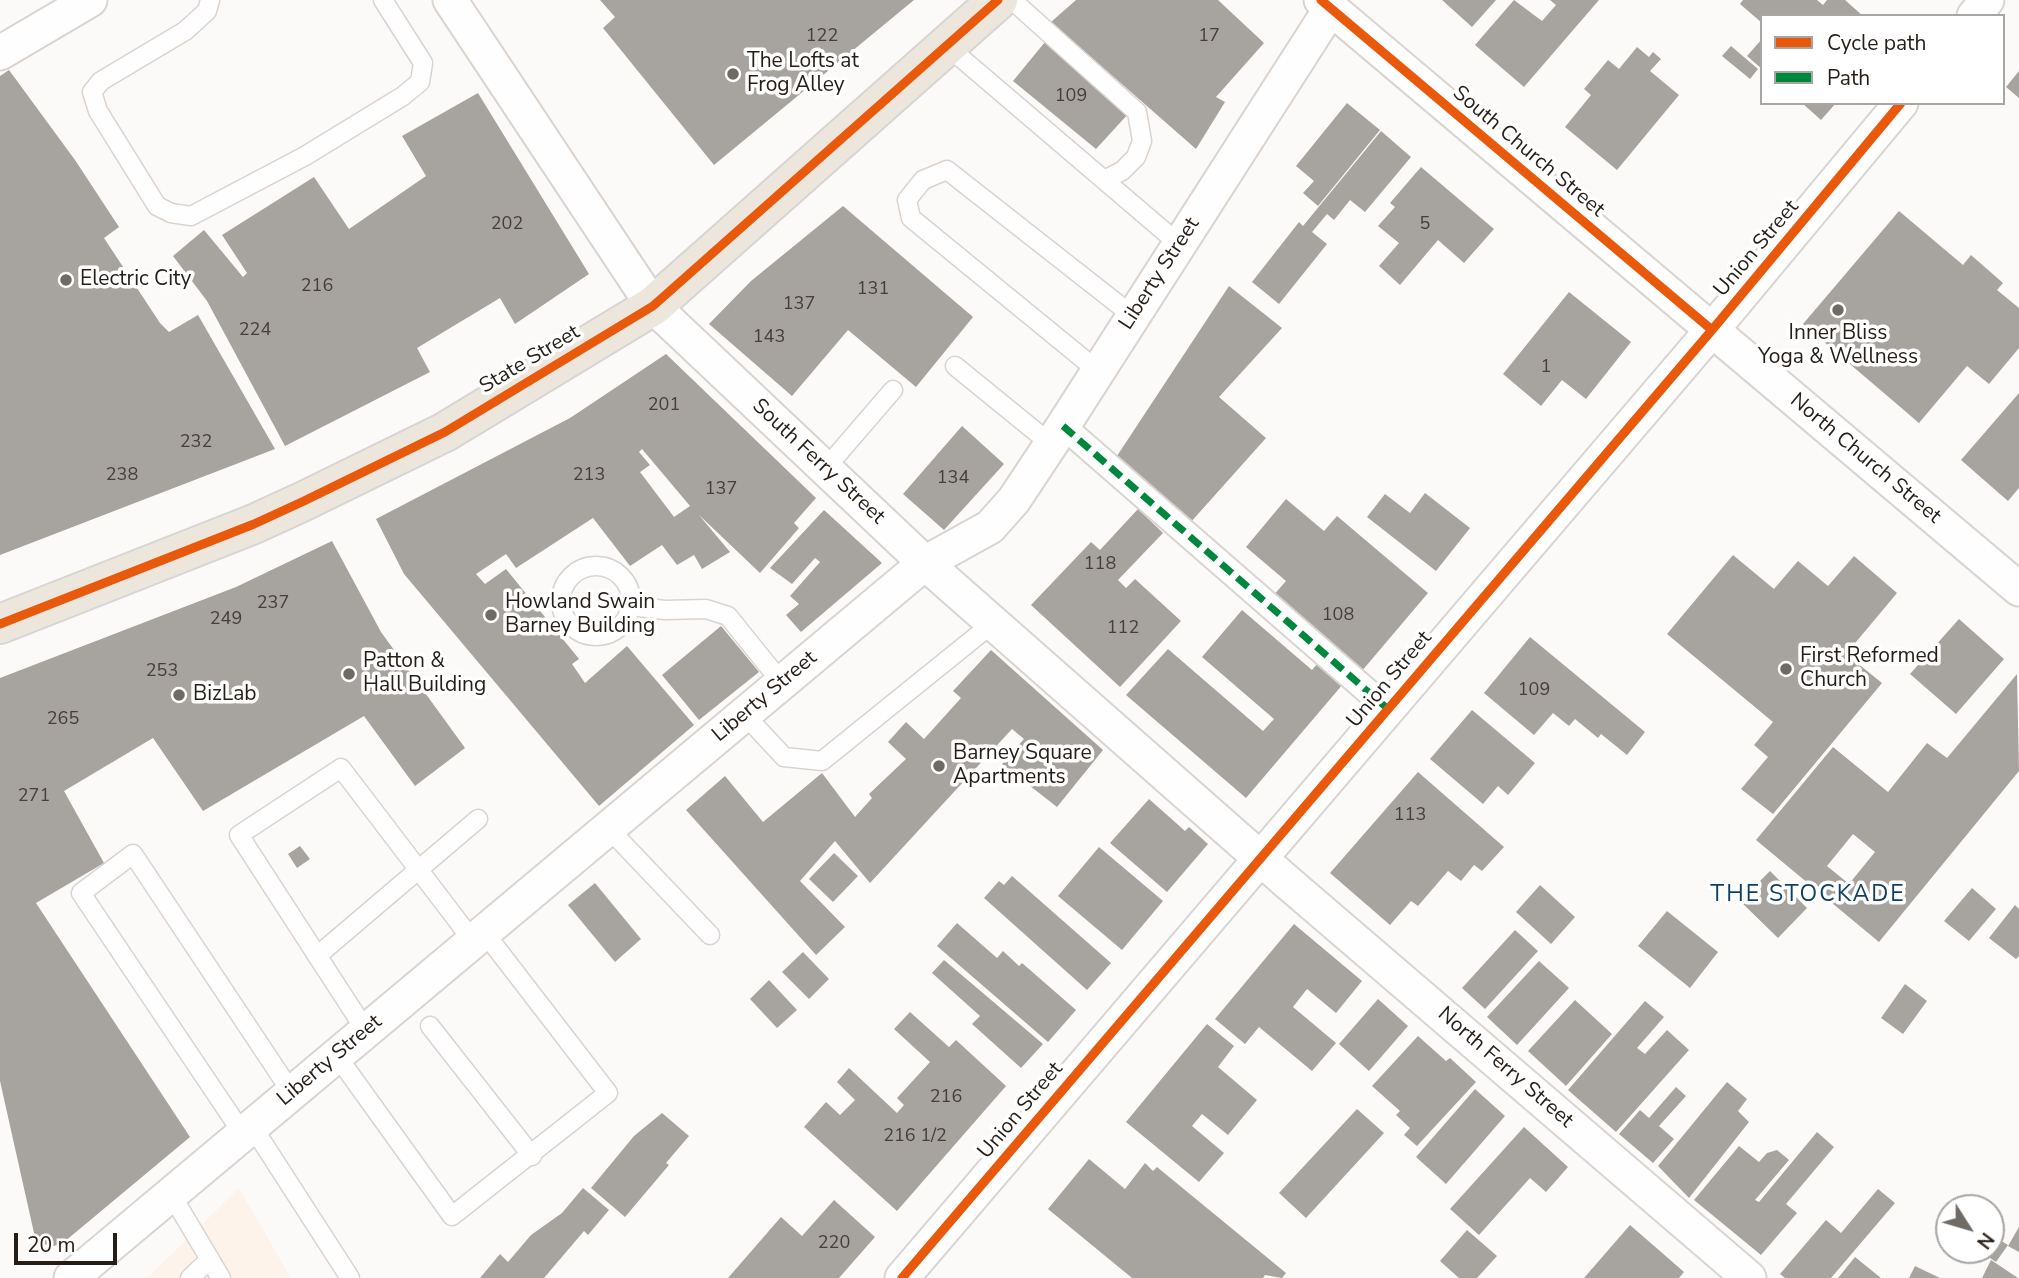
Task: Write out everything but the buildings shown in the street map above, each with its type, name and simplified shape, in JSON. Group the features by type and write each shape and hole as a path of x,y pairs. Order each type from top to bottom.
{"main road":[{"name":"State Street","path":"0,624 254,524 316,495 445,432 653,306 998,0"}],"street":[{"path":"0,53 90,0"},
{"name":"South Ferry Street","path":"450,0 653,306 925,564 1260,858"},
{"name":"Liberty Street","path":"71,1278 925,564 990,527 1014,500 1098,372 1326,4"},
{"name":"South Church Street","path":"1326,4 1712,330"},
{"name":"Union Street","path":"902,1278 1712,330 1899,105"},
{"name":"North Church Street","path":"1712,330 2019,589"},
{"path":"1057,435 1388,709"},
{"name":"North Ferry Street","path":"1260,858 1749,1278"}],"lane":[{"path":"210,0 207,11 185,32 101,81 92,92 98,111 157,206 171,213 191,216 207,210 304,156 403,96 420,82 423,64 383,0"},
{"path":"1012,0 1138,112 1142,141 1136,157 1122,171 1104,180"},
{"path":"947,46 1179,244"},
{"path":"1098,372 911,218 906,200 923,180 947,170 1133,316"},
{"path":"955,366 1057,435"},
{"path":"825,469 893,390"},
{"path":"600,566 620,575 627,584 632,606 621,627 599,636 587,635 568,622 561,600 563,588 578,570 600,566"},
{"path":"632,606 666,610 706,609 728,616 782,683"},
{"path":"744,714 784,757 822,761 993,623"},
{"path":"337,1056 452,1216 532,1156 608,1093 479,937 417,870 341,768 239,835 366,1031"},
{"path":"317,956 478,820"},
{"path":"608,828 710,935"},
{"path":"292,1093 133,854 81,893 349,1278"},
{"path":"430,1026 532,1156"},
{"path":"171,1194 222,1278"},
{"path":"190,1278 210,1259"}],"shaded area":[{"path":"239,1188 291,1278 147,1278"}],"marked path":[{"path":"1063,426 1388,709"}],"cycle path":[{"path":"0,624 254,524 304,501 445,432 653,306 998,0"},
{"path":"1321,0 1712,330"},
{"path":"902,1278 1712,330 1899,105"}],"place":[{"name":"The Lofts at Frog Alley","path":"733,74"},
{"name":"Electric City","path":"66,280"},
{"name":"Inner Bliss Yoga & Wellness","path":"1838,310"},
{"name":"Howland Swain Barney Building","path":"491,615"},
{"name":"First Reformed Church","path":"1786,669"},
{"name":"Patton & Hall Building","path":"349,674"},
{"name":"BizLab","path":"179,695"},
{"name":"Barney Square Apartments","path":"939,766"}],"district":[{"name":"THE STOCKADE","path":"1808,895"}]}
